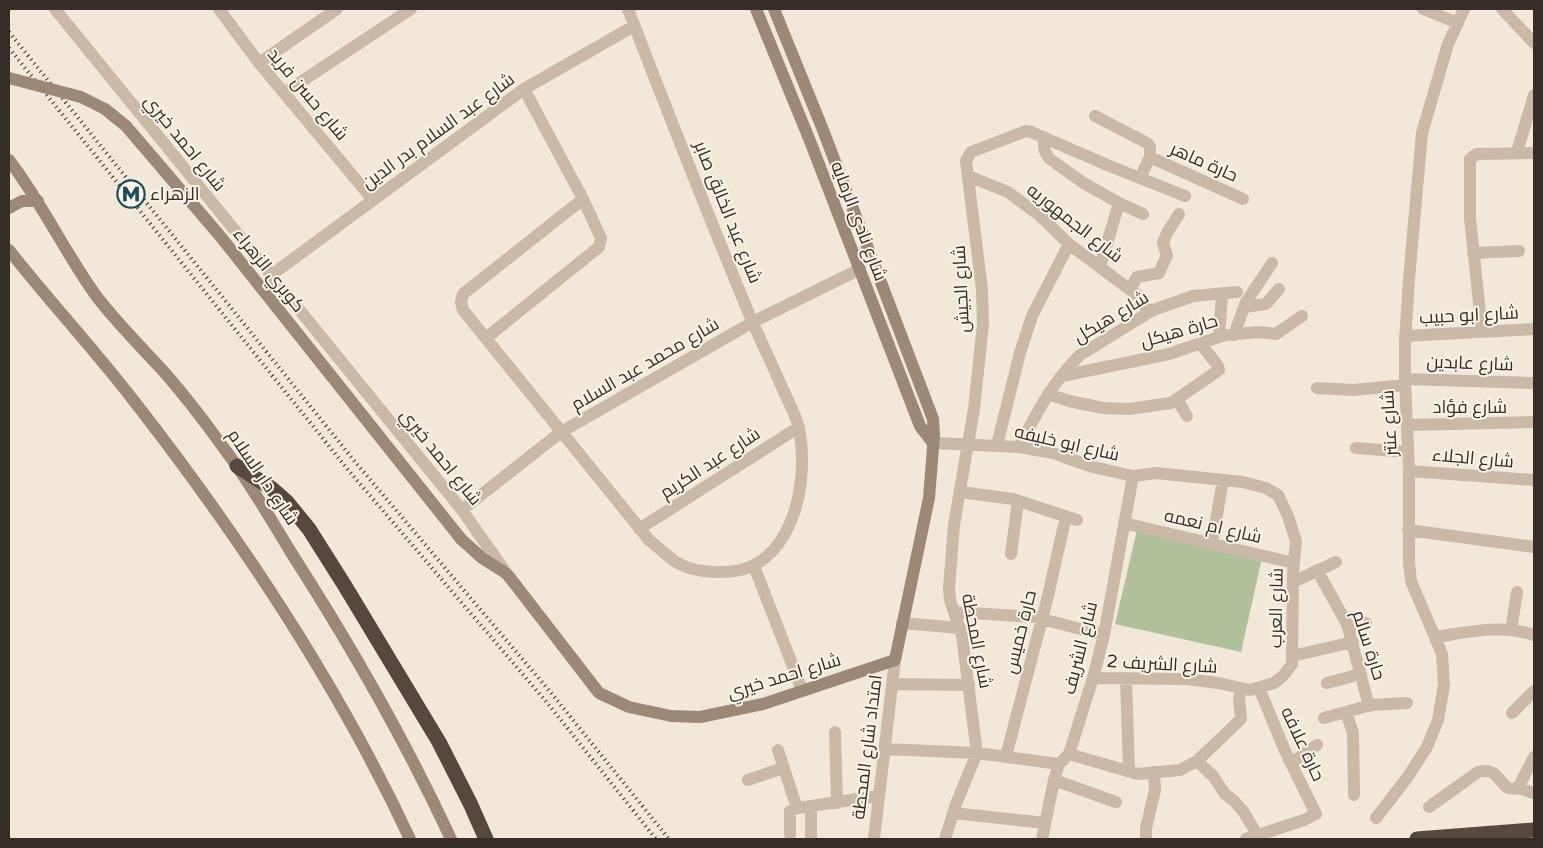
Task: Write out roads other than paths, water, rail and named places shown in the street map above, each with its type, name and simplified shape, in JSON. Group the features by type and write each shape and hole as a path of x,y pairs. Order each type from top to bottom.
{"highway":[{"path":"237,466 271,488 309,529 439,742 486,839"},
{"path":"1417,839 1534,830"}],"main road":[{"name":"شارع نادى الرمايه","path":"756,9 860,269 920,426 933,443"},
{"name":"شارع نادى الرمايه","path":"774,9 823,130 930,411 934,427 929,498 895,660"},
{"name":"كوبري الزهراء","path":"9,78 81,97 105,109 126,126 220,236 461,539 482,558 507,574"},
{"name":"شارع دار السلام","path":"9,160 38,201 73,261 101,302 125,332 164,373 189,403 237,466 371,683 421,777 451,839"},
{"path":"9,208 22,201 38,201"},
{"path":"9,250 141,409 202,490 286,615 354,729 410,839"},
{"name":"شارع احمد خيري","path":"507,574 600,693 630,707 671,716 700,717 763,704 895,660"}],"street":[{"name":"شارع حسن فريد","path":"218,9 259,63 373,200"},
{"path":"259,63 337,9"},
{"path":"284,93 411,9"},
{"name":"شارع عبد الخالق صابر","path":"628,9 753,322 799,427 802,451 802,480 797,505 786,532 774,550 754,566"},
{"path":"1423,9 1458,23"},
{"name":"شارع عنتر","path":"1376,818 1407,778 1427,747 1438,720 1444,685 1442,654 1411,581 1408,530 1409,470 1405,336 1422,133 1448,44 1464,9"},
{"path":"1502,9 1534,43"},
{"name":"شارع احمد خيري","path":"58,11 270,276 462,510 507,574"},
{"name":"شارع عبد السلام بدر الدين","path":"270,276 524,89 634,26"},
{"path":"486,338 600,247 601,238 583,199 524,89"},
{"path":"1517,152 1534,95"},
{"path":"1095,116 1147,143 1151,150 1150,157 1140,178"},
{"name":"شارع الجيش","path":"968,444 974,409 983,324 982,290 966,162 971,152 1026,131 1044,137"},
{"path":"1143,214 1082,182 1050,159 1046,155 1044,148 1044,137 1185,196"},
{"path":"1482,332 1470,218 1470,159 1477,154 1534,153"},
{"name":"حارة ماهر","path":"1150,157 1244,199"},
{"name":"شارع الجمهوريه","path":"968,176 1008,192 1039,215 1069,244 1137,295 1149,312"},
{"path":"583,199 463,294 463,310 649,540 676,562 702,572 728,573 754,566 802,690"},
{"path":"1100,267 1119,203"},
{"path":"1130,289 1137,277 1159,273 1167,255 1163,243 1179,214"},
{"path":"997,445 1020,353 1032,316 1069,244"},
{"path":"1473,253 1519,250"},
{"path":"1234,334 1244,307 1272,262"},
{"name":"شارع محمد عبد السلام","path":"462,510 561,432 753,322 860,269"},
{"path":"1244,307 1266,304 1279,290"},
{"name":"شارع هيكل","path":"1019,447 1048,394 1080,355 1149,312 1194,296 1237,292"},
{"path":"1219,337 1222,294"},
{"name":"حارة هيكل","path":"1062,376 1169,354 1219,337 1234,334 1259,332 1276,334 1302,316"},
{"name":"شارع ابو حبيب","path":"1405,336 1534,329"},
{"path":"1048,394 1069,401 1104,408 1129,409 1171,403 1216,374 1219,370 1201,344"},
{"name":"شارع عابدين","path":"1317,388 1353,390 1405,382 1534,383"},
{"path":"1177,399 1187,416"},
{"name":"شارع فؤاد","path":"1407,424 1534,422"},
{"name":"شارع عبد الكريم","path":"640,529 799,427"},
{"name":"شارع ابو خليفه","path":"933,443 1019,447 1053,453 1094,468 1134,476 1156,473 1243,482 1266,488 1278,495 1288,516 1296,541"},
{"name":"شارع المحطة","path":"945,839 953,813 977,753 960,628 950,600 949,588 954,525 968,444"},
{"path":"1356,448 1408,452"},
{"name":"شارع الجلاء","path":"1409,470 1534,480"},
{"name":"شارع الشريف","path":"1042,839 1054,780 1059,764 1069,754 1093,678 1104,635 1134,476"},
{"path":"1212,544 1223,480"},
{"path":"960,492 1018,501 1011,554"},
{"name":"حارة خميس","path":"1006,756 1042,618 1072,518 1018,501"},
{"name":"شارع ام نعمه","path":"1124,523 1294,563"},
{"path":"1408,530 1534,547"},
{"name":"شارع العرب","path":"1259,688 1274,683 1283,676 1292,664 1293,582 1296,541"},
{"path":"1293,582 1336,562"},
{"name":"حارة سالم","path":"1317,570 1348,627 1369,706"},
{"path":"1511,630 1517,592"},
{"path":"954,612 1042,618 1104,635"},
{"path":"902,623 960,628"},
{"path":"1348,627 1366,623"},
{"path":"1436,637 1494,629 1511,630 1534,635"},
{"path":"1292,656 1353,642"},
{"name":"امتداد شارع المحطة","path":"874,839 895,660"},
{"path":"1327,684 1361,674"},
{"name":"شارع الشريف 2","path":"1093,678 1187,679 1250,690 1259,688"},
{"path":"1126,678 1129,771"},
{"path":"892,684 968,685"},
{"path":"1069,754 1138,774 1180,770 1197,761 1241,719 1239,698 1242,688"},
{"name":"حارة علافه","path":"1252,838 1316,814 1291,763 1259,688"},
{"path":"1512,712 1534,691"},
{"path":"1324,718 1369,706 1407,703"},
{"path":"1346,712 1353,733 1354,795"},
{"path":"835,732 837,803"},
{"path":"1291,763 1317,745"},
{"path":"884,749 977,753 1059,764"},
{"path":"778,750 795,802 805,808 810,837"},
{"path":"1518,788 1534,757"},
{"path":"1197,761 1213,776 1224,794 1244,812 1252,838"},
{"path":"748,780 783,768"},
{"path":"1429,807 1478,772 1486,770 1492,771 1507,788 1512,790 1518,788 1534,793"},
{"path":"1146,839 1146,828 1155,790 1154,772"},
{"path":"1054,780 1116,802"},
{"path":"790,834 790,811 878,796"},
{"path":"953,813 1045,823"}],"railway":[{"path":"9,32 356,463 552,694 669,839"},
{"path":"9,48 349,471 544,699 656,839"}],"place":[{"name":"الزهراء","path":"131,194"}]}
